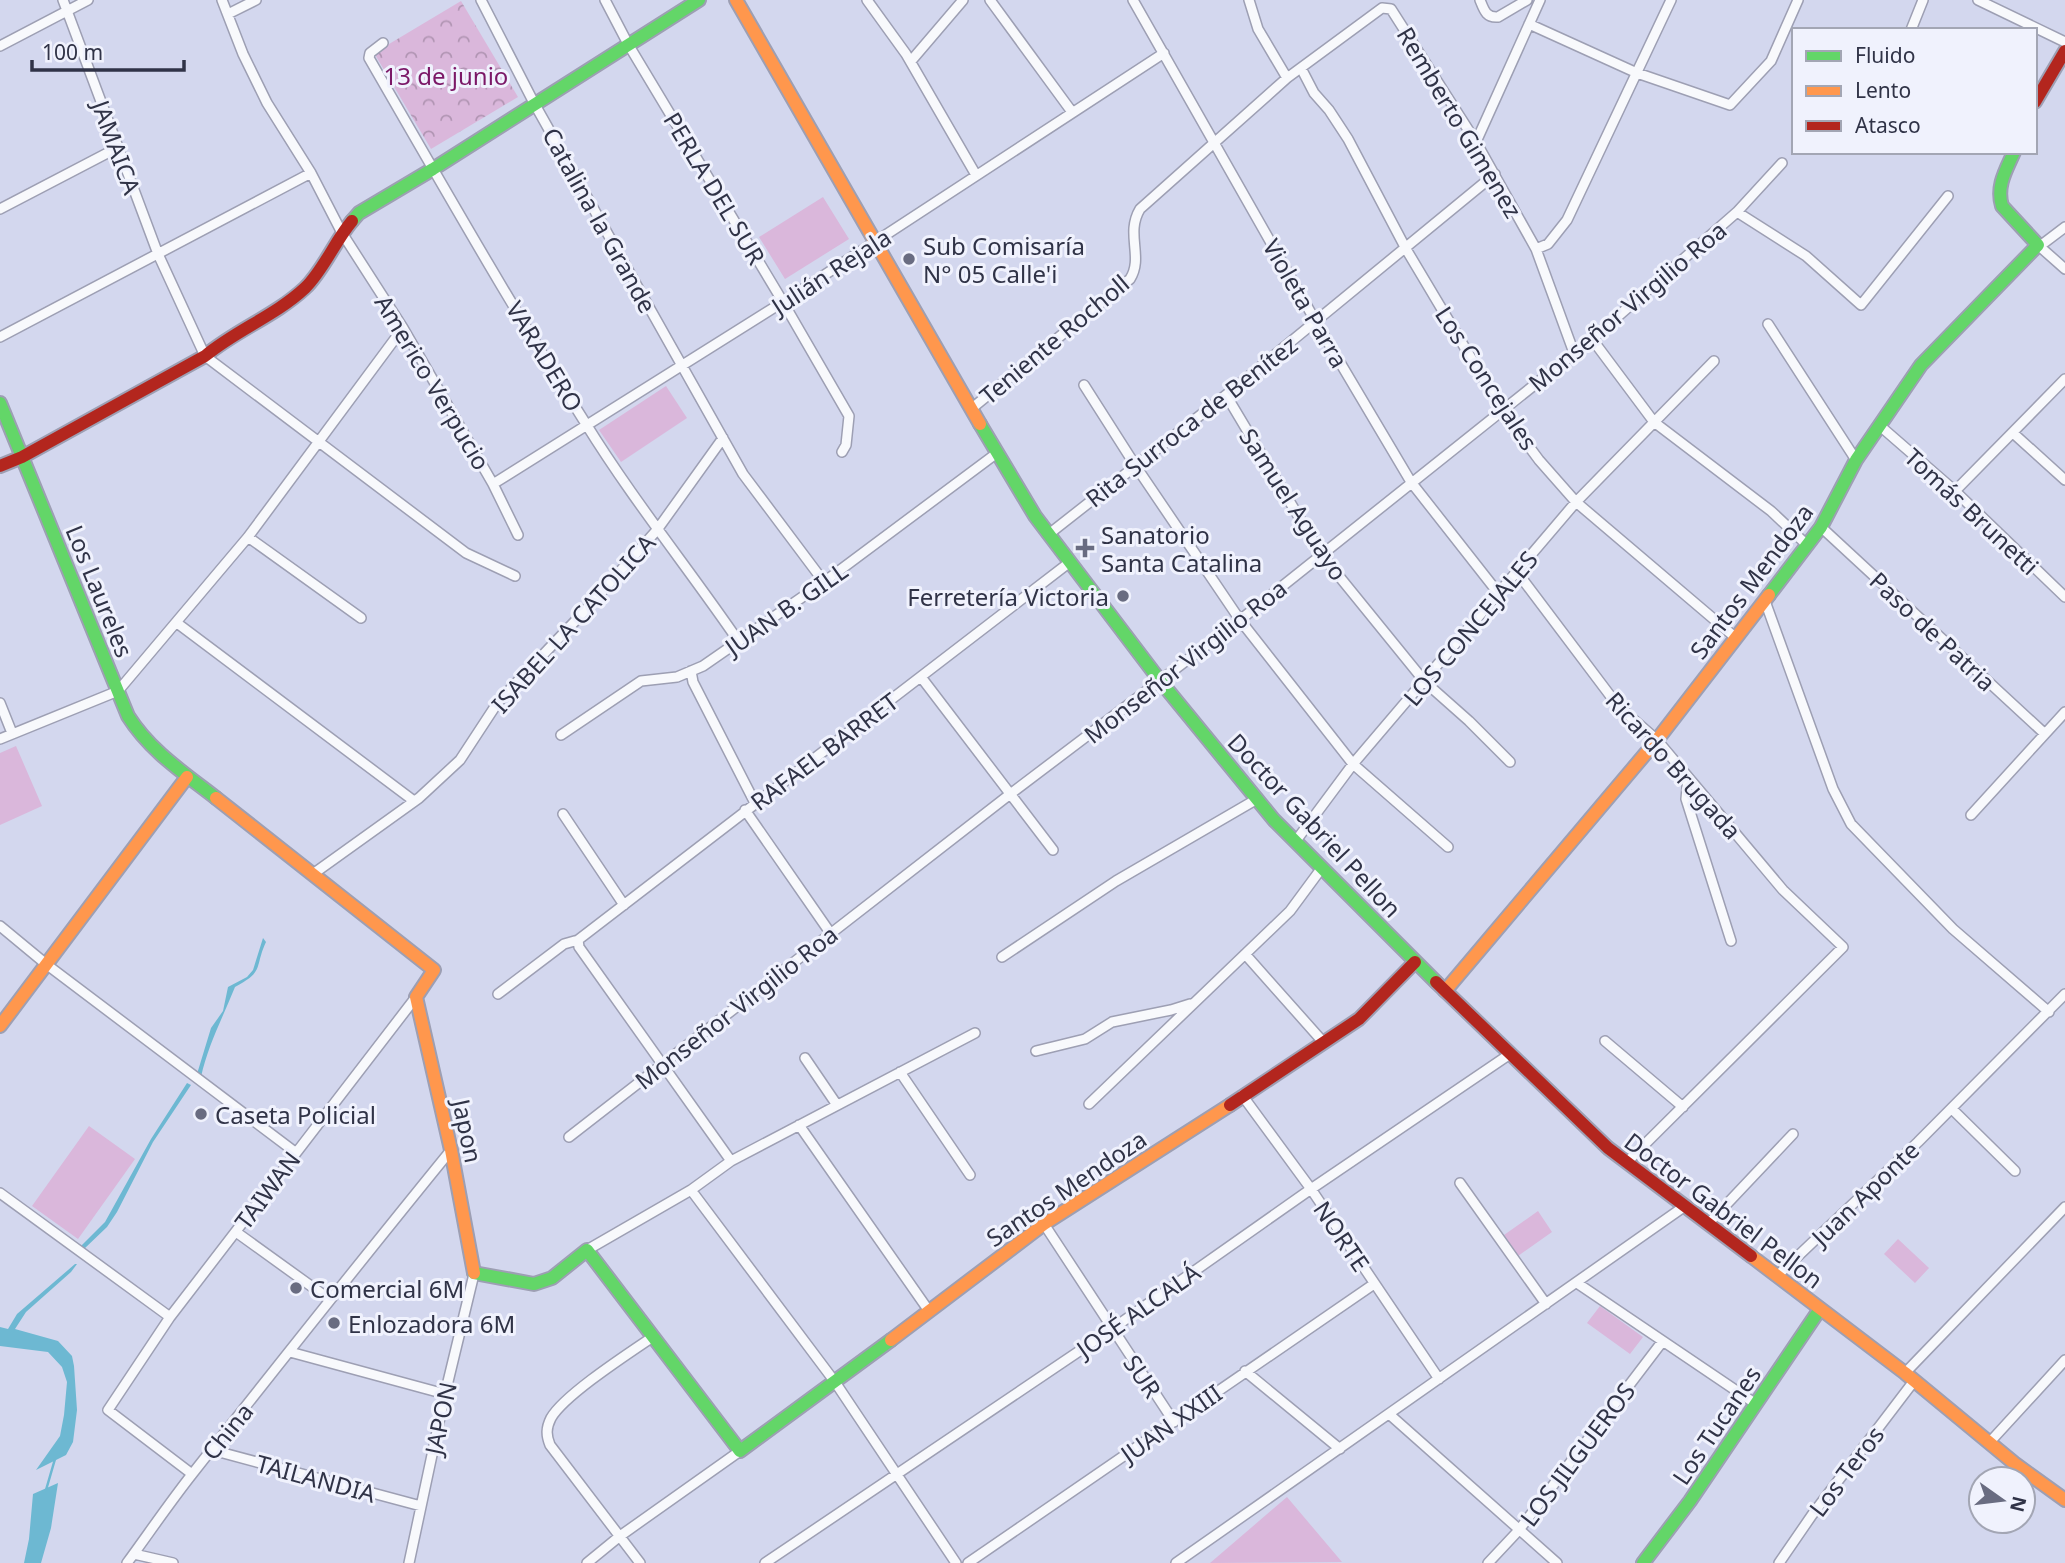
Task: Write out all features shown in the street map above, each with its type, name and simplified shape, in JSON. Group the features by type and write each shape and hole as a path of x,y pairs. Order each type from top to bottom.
{"street":[{"name":"JAMAICA","path":"63,0 158,254 205,356"},
{"path":"0,46 88,0"},
{"name":"Americo Verpucio","path":"222,0 243,54 267,103 310,173 342,233 403,328 493,484 518,535"},
{"path":"228,13 256,0"},
{"name":"Catalina la Grande","path":"481,0 534,103 723,438 754,490 824,582"},
{"name":"PERLA DEL SUR","path":"605,0 628,44 849,416 846,445 842,452"},
{"path":"0,466 22,457 205,356 220,343 290,301 308,285 342,233 359,213 699,0"},
{"name":"Doctor Gabriel Pellon","path":"736,0 1035,516 1161,682 1257,799 1321,869 1608,1148 1910,1377 1989,1443 2065,1500"},
{"path":"867,0 911,61 976,175"},
{"path":"911,61 963,0"},
{"path":"990,0 1072,112"},
{"name":"Violeta Parra","path":"1133,0 1213,144 1411,482 1499,594"},
{"path":"1249,0 1258,29 1287,78"},
{"path":"1480,0 1485,13 1493,18 1498,18 1527,0"},
{"path":"1476,142 1540,0"},
{"path":"1536,249 1548,244 1567,219 1671,0"},
{"path":"1529,24 1637,73 1726,104 1733,104 1771,61 1798,0"},
{"path":"1912,28 1923,0"},
{"path":"1978,0 2065,41"},
{"name":"Remberto Gimenez","path":"1136,269 1133,233 1134,219 1140,209 1287,78 1382,8 1391,9 1476,142 1536,249 1574,353"},
{"name":"VARADERO","path":"383,43 370,53 369,58 433,169 586,425 657,530 739,642"},
{"path":"2037,100 2065,51"},
{"name":"Julián Rejala","path":"493,484 875,243 1164,53"},
{"name":"Los Concejales","path":"1301,68 1314,93 1348,139 1406,249 1502,410 1539,460 1576,502 1736,638"},
{"path":"0,209 117,148"},
{"path":"2013,154 2000,185 1999,199 2039,246 2065,269"},
{"name":"Monseñor Virgilio Roa","path":"569,1136 1009,795 1161,682 1592,339 1737,212 1782,163"},
{"path":"0,337 310,173"},
{"name":"Rita Surroca de Benítez","path":"1049,534 1226,395 1495,174"},
{"path":"1737,212 1805,256 1861,305 1948,196"},
{"path":"2039,246 2065,227"},
{"name":"Santos Mendoza","path":"1445,991 1657,740 1808,545 1821,527 1856,460 1921,365 2039,246"},
{"name":"Teniente Rocholl","path":"971,409 1130,279 1136,269"},
{"path":"1768,324 1856,460"},
{"path":"0,739 118,691 248,537 403,328"},
{"path":"1592,339 1654,422 1771,511 1808,545"},
{"path":"205,356 466,553 515,576"},
{"name":"LOS CONCEJALES","path":"1296,842 1353,764 1576,502 1714,361"},
{"path":"1955,491 2065,379"},
{"path":"1084,385 1240,620 1353,764 1448,847"},
{"name":"Samuel Aguayo","path":"1226,395 1321,554 1425,682 1469,720 1510,762"},
{"name":"Los Laureles","path":"0,403 128,716 140,735 187,777 433,969 416,997"},
{"name":"Tomás Brunetti","path":"1879,425 1955,491 2065,597"},
{"path":"2013,433 2065,481"},
{"name":"ISABEL LA CATOLICA","path":"313,874 414,801 460,760 498,702 657,530 723,438"},
{"name":"JUAN B. GILL","path":"561,735 641,681 677,677 739,642 997,453"},
{"name":"Paso de Patria","path":"1821,527 2045,734"},
{"path":"248,537 361,618"},
{"name":"RAFAEL BARRET","path":"498,994 564,944 578,940 1070,562"},
{"name":"Ricardo Brugada","path":"1517,572 1618,706 1657,740 1783,890 1843,947 1683,1107"},
{"path":"1765,600 1833,789 1851,824 1953,929 2049,1012"},
{"path":"177,623 414,801"},
{"path":"691,671 693,682 755,803"},
{"path":"921,677 1053,850"},
{"path":"0,703 12,733"},
{"path":"1971,815 2065,712"},
{"path":"0,1026 187,777"},
{"path":"1688,777 1686,799 1731,941"},
{"path":"1002,957 1116,881 1257,799"},
{"path":"745,810 831,934"},
{"path":"563,814 624,905"},
{"path":"1089,1104 1290,911 1321,869"},
{"path":"0,926 46,964 295,1152"},
{"path":"578,940 579,947 731,1161"},
{"path":"1245,954 1324,1043"},
{"name":"Santos Mendoza","path":"740,1451 1044,1224 1359,1019 1415,962"},
{"name":"Juan Aponte","path":"1777,1276 1952,1109 2065,994"},
{"name":"Japon","path":"416,997 451,1150 474,1274"},
{"name":"TAIWAN","path":"192,1474 108,1410 170,1317 416,997"},
{"path":"1036,1051 1085,1038 1112,1022 1171,1010 1195,1002"},
{"path":"474,1274 534,1284 552,1278 587,1250 691,1191 731,1161 975,1032"},
{"path":"1605,1041 1683,1107 1628,1162"},
{"name":"JOSÉ ALCALÁ","path":"765,1563 1112,1329 1510,1054"},
{"path":"805,1058 837,1105"},
{"path":"901,1072 970,1175"},
{"name":"NORTE","path":"1242,1095 1311,1189 1439,1379"},
{"path":"1952,1109 2015,1171"},
{"path":"799,1125 929,1311"},
{"path":"1708,1224 1793,1134"},
{"name":"China","path":"127,1563 192,1474 329,1299 451,1150"},
{"path":"1461,1183 1546,1304"},
{"path":"691,1191 835,1382 956,1563"},
{"path":"0,1193 170,1317"},
{"path":"1176,1563 1685,1206"},
{"name":"Los Teros","path":"1779,1563 1910,1377 2065,1207"},
{"name":"SUR","path":"1044,1224 1174,1422"},
{"path":"236,1232 329,1299"},
{"path":"587,1250 740,1451 620,1536 587,1563"},
{"name":"JAPON","path":"409,1563 474,1274"},
{"name":"JUAN XXIII","path":"968,1563 1374,1283"},
{"path":"1577,1283 1756,1404"},
{"name":"Los Tucanes","path":"1643,1563 1690,1501 1820,1309"},
{"path":"640,1563 550,1445 546,1433 551,1418 564,1402 654,1336"},
{"name":"LOS JILGUEROS","path":"1488,1563 1519,1530 1662,1342"},
{"path":"290,1352 445,1394"},
{"path":"1989,1443 2065,1360"},
{"path":"1244,1371 1340,1448"},
{"path":"1389,1414 1557,1563"},
{"name":"TAILANDIA","path":"212,1450 421,1506"},
{"path":"134,1554 173,1563"}],"green space":[{"name":"13 de junio","path":"461,1 518,97 431,149 374,53"},
{"path":"823,197 849,239 785,279 759,237"},
{"path":"666,386 687,418 621,462 599,430"},
{"path":"16,746 42,806 0,825 0,753"},
{"path":"89,1126 135,1159 78,1239 32,1206"},
{"path":"1538,1211 1552,1232 1518,1256 1504,1235"},
{"path":"1898,1239 1929,1268 1915,1283 1884,1254"},
{"path":"1600,1306 1643,1337 1630,1354 1587,1323"},
{"path":"1287,1497 1342,1562 1210,1563"}],"water":[{"path":"263,938 266,942 255,973 235,987 201,1077 197,1074 211,1028 223,1011 228,987 247,977 253,970"},
{"path":"187,1083 191,1085 153,1142 117,1212 107,1227 84,1249 80,1247 105,1222 151,1139"},
{"path":"75,1264 71,1272 26,1312 15,1329 58,1341 72,1356 74,1366 77,1410 73,1442 66,1455 36,1470 60,1436 67,1382 62,1367 48,1352 0,1346 0,1327 8,1329 17,1314"},
{"path":"58,1483 51,1528 41,1563 24,1563 33,1494"}],"waterway":[{"path":"46,1490 55,1459"}],"traffic: fast":[{"path":"352,221 359,213 699,0"},
{"path":"1769,595 1821,527 1856,460 1921,365 2038,245 2002,206 2000,199 2001,185 2013,154"},
{"path":"0,403 128,716 157,751 216,798"},
{"path":"980,424 1035,516 1161,682 1274,820 1436,982"},
{"path":"474,1273 534,1284 552,1278 587,1250 740,1451 891,1340"},
{"path":"1643,1563 1690,1501 1820,1309"}],"traffic: slow":[{"path":"736,0 980,424"},
{"path":"1445,991 1657,740 1769,595"},
{"path":"0,1026 187,777"},
{"path":"216,798 434,970 416,997 451,1150 474,1273"},
{"path":"891,1340 1044,1224 1230,1105"},
{"path":"1751,1256 1905,1373 2014,1463 2065,1500"}],"traffic: jam":[{"path":"2037,99 2065,51"},
{"path":"0,466 22,457 205,356 229,338 281,307 311,281 352,221"},
{"path":"1230,1105 1359,1019 1415,962"},
{"path":"1436,982 1608,1148 1751,1256"}],"place":[{"name":"Sub Comisaría N° 05 Calle'i","path":"909,259"},
{"name":"Sanatorio Santa Catalina","path":"1085,548"},
{"name":"Ferretería Victoria","path":"1123,596"},
{"name":"Caseta Policial","path":"201,1114"},
{"name":"Comercial 6M","path":"296,1288"},
{"name":"Enlozadora 6M","path":"334,1323"}]}
